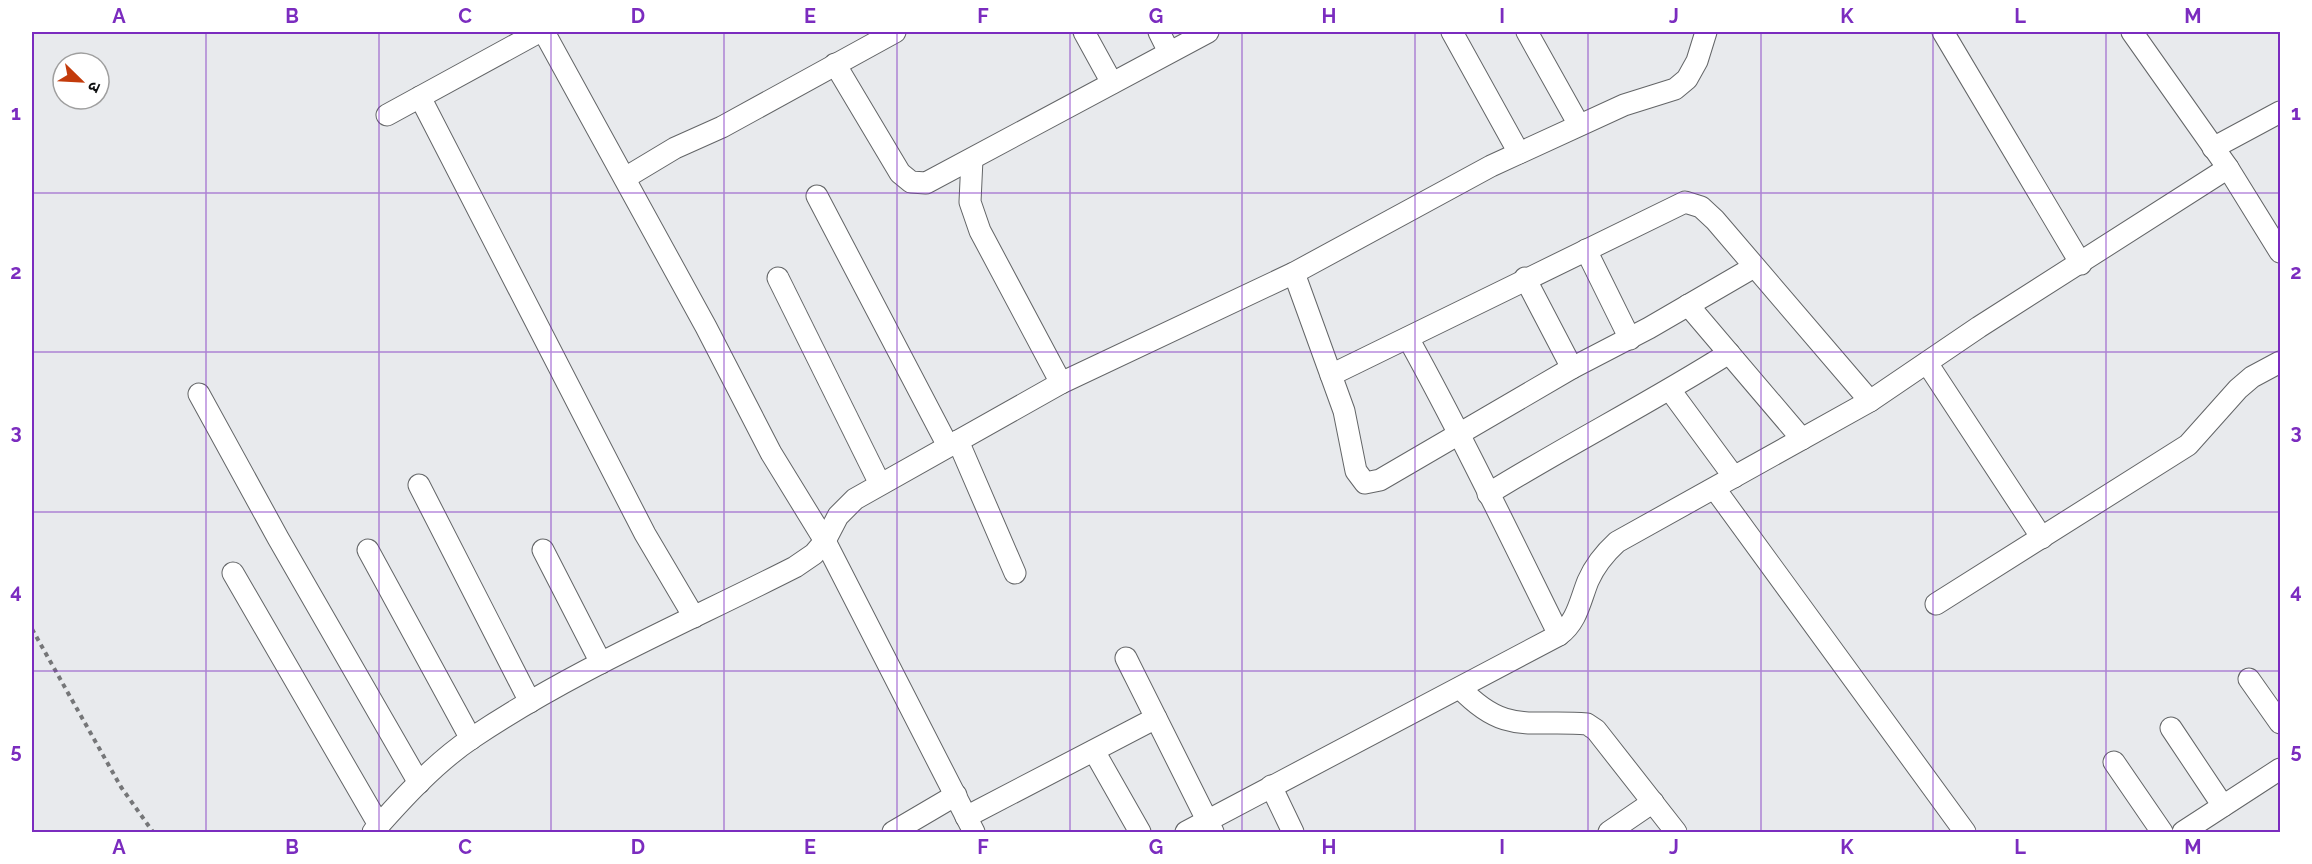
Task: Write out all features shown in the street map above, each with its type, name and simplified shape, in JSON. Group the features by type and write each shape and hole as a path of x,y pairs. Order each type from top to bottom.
{"street":[{"path":"387,115 541,32 625,178 771,453 825,542 970,825 1094,751 1156,718"},
{"path":"625,178 675,148 722,127 895,32"},
{"path":"1084,32 1112,83"},
{"path":"1159,32 1170,52"},
{"path":"836,64 904,179 926,183 1208,32"},
{"path":"1452,32 1519,153"},
{"path":"1527,32 1579,125"},
{"path":"233,573 376,829 419,783 471,739 530,702 601,663 795,567 825,542 838,516 855,499 880,484 1061,383 1294,273 1443,191 1519,153 1624,105 1675,89 1687,79 1697,61 1707,32"},
{"path":"1942,32 2081,264"},
{"path":"2132,32 2228,168 2280,252"},
{"path":"420,97 645,534 694,617"},
{"path":"2213,147 2280,112"},
{"path":"972,159 970,202 980,231 1061,383"},
{"path":"1186,832 1211,826 1271,786 1559,635 1574,619 1589,580 1603,555 1636,530 1715,489 1870,401 1979,327 2228,168"},
{"path":"817,196 953,443 1015,573"},
{"path":"1331,375 1525,278 1685,202 1701,207 1708,213 1870,401"},
{"path":"1586,250 1630,339"},
{"path":"1294,273 1349,427 1356,471 1365,483 1380,480 1572,368 1630,339 1754,267"},
{"path":"778,278 880,484"},
{"path":"1525,278 1572,368"},
{"path":"1688,305 1803,439"},
{"path":"1408,338 1461,433 1488,494 1559,635"},
{"path":"1488,494 1552,454 1670,390 1729,353"},
{"path":"1936,604 2188,445 2238,389 2252,377 2280,362"},
{"path":"1927,363 2042,538"},
{"path":"1670,390 1734,477"},
{"path":"199,394 278,538 419,783"},
{"path":"419,484 530,702"},
{"path":"1715,489 1965,832"},
{"path":"368,550 471,739"},
{"path":"543,550 601,663"},
{"path":"1126,658 1211,826"},
{"path":"2249,679 2280,723"},
{"path":"1460,688 1477,705 1494,716 1511,722 1587,724 1596,730 1676,832"},
{"path":"2171,728 2223,806"},
{"path":"1094,751 1140,832"},
{"path":"2114,762 2162,832"},
{"path":"2183,832 2280,769"},
{"path":"1271,786 1293,832"},
{"path":"893,832 956,795"},
{"path":"1609,832 1653,802"}],"path":[{"path":"32,629 121,787 153,832"}]}
